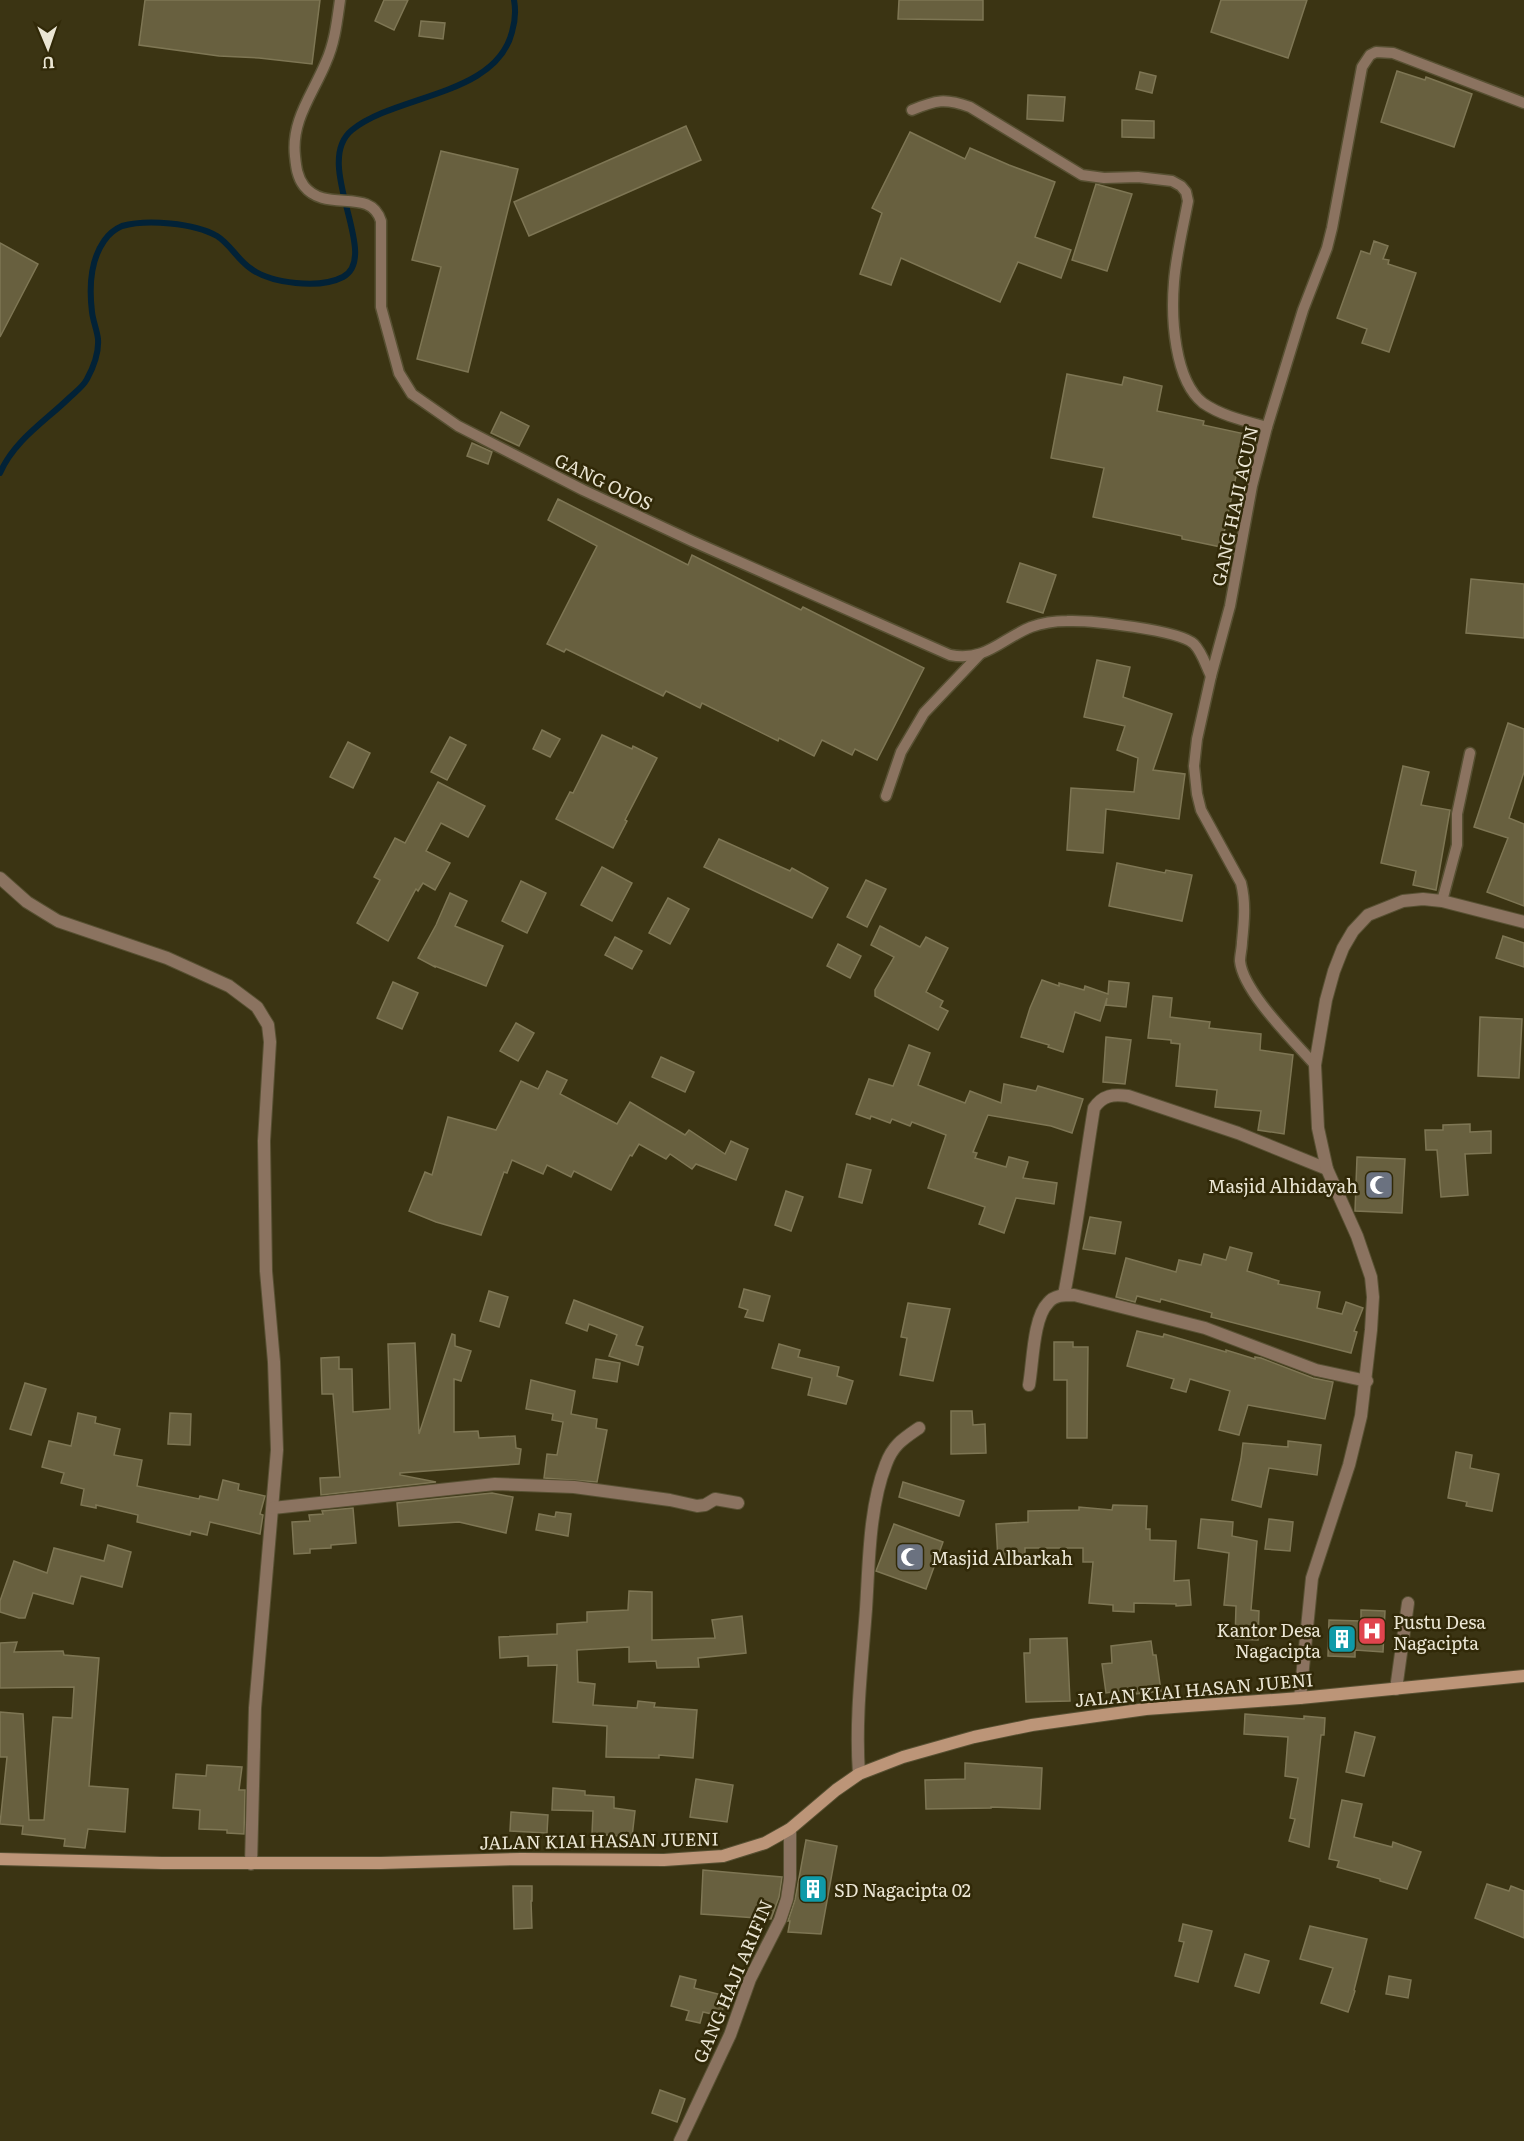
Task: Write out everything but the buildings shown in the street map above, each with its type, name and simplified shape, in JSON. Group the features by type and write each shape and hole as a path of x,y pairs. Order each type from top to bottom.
{"street":[{"path":"0,878 27,902 58,921 166,958 229,987 257,1007 268,1025 270,1042 264,1141 266,1271 274,1362 277,1450 255,1708 251,1864"},
{"path":"1300,1698 1312,1578 1349,1465 1361,1416 1367,1381 1373,1298 1371,1277 1357,1236 1327,1169 1318,1128 1315,1065 1326,1000 1334,970 1353,931 1368,915 1403,901 1423,899 1442,901 1524,922"},
{"path":"1064,1295 1094,1108 1103,1098 1112,1095 1128,1096 1238,1133 1327,1169"},
{"path":"1029,1385 1039,1317 1047,1304 1054,1298 1064,1295 1074,1295 1205,1328 1317,1370 1367,1381"},
{"path":"860,1773 857,1742 859,1698 876,1502 886,1462 896,1444 919,1428"},
{"path":"273,1508 495,1484 574,1487 670,1500 697,1506 705,1505 715,1499 738,1503"},
{"path":"1396,1689 1408,1603"},
{"name":"JALAN KIAI HASAN JUENI","path":"0,1859 251,1864 676,1859 723,1856 765,1843 790,1829 860,1773 940,1746 1032,1725 1146,1708 1300,1698 1524,1676"},
{"name":"GANG HAJI ARIFIN","path":"680,2141 730,2035 750,1979 788,1899 790,1829"}],"lane":[{"name":"GANG OJOS","path":"340,0 335,35 326,62 297,121 294,147 298,176 316,198 368,204 378,211 381,220 381,307 395,363 408,389 458,426 583,490 951,655 963,657 980,654 1031,627 1052,622 1089,622 1130,626 1183,637 1193,643 1211,676"},
{"name":"GANG HAJI ACUN","path":"1315,1065 1275,1020 1242,972 1240,958 1245,907 1244,894 1241,883 1201,810 1194,766 1197,739 1230,606 1252,486 1267,428 1303,310 1329,238 1362,67 1366,60 1376,52 1393,53 1524,103"},
{"path":"912,110 933,101 957,102 970,107 1082,175 1104,178 1138,177 1172,181 1181,186 1186,192 1188,201 1173,296 1178,351 1185,379 1190,390 1219,412 1267,428"},
{"path":"886,796 901,752 924,713 980,654"},
{"path":"1442,901 1457,845 1457,814 1470,753"}],"waterway":[{"path":"0,473 21,442 81,387 89,375 98,344 91,303 93,266 99,249 110,234 122,226 132,224 183,225 217,236 250,268 270,278 309,284 333,281 343,277 353,266 355,250 341,185 339,164 341,145 352,130 371,118 443,92 487,69 502,53 512,32 515,16 514,0"}],"place":[{"name":"Masjid Alhidayah","path":"1379,1185"},
{"name":"Masjid Albarkah","path":"910,1557"},
{"name":"Pustu Desa Nagacipta","path":"1372,1631"},
{"name":"Kantor Desa Nagacipta","path":"1342,1639"},
{"name":"SD Nagacipta 02","path":"813,1889"}]}
